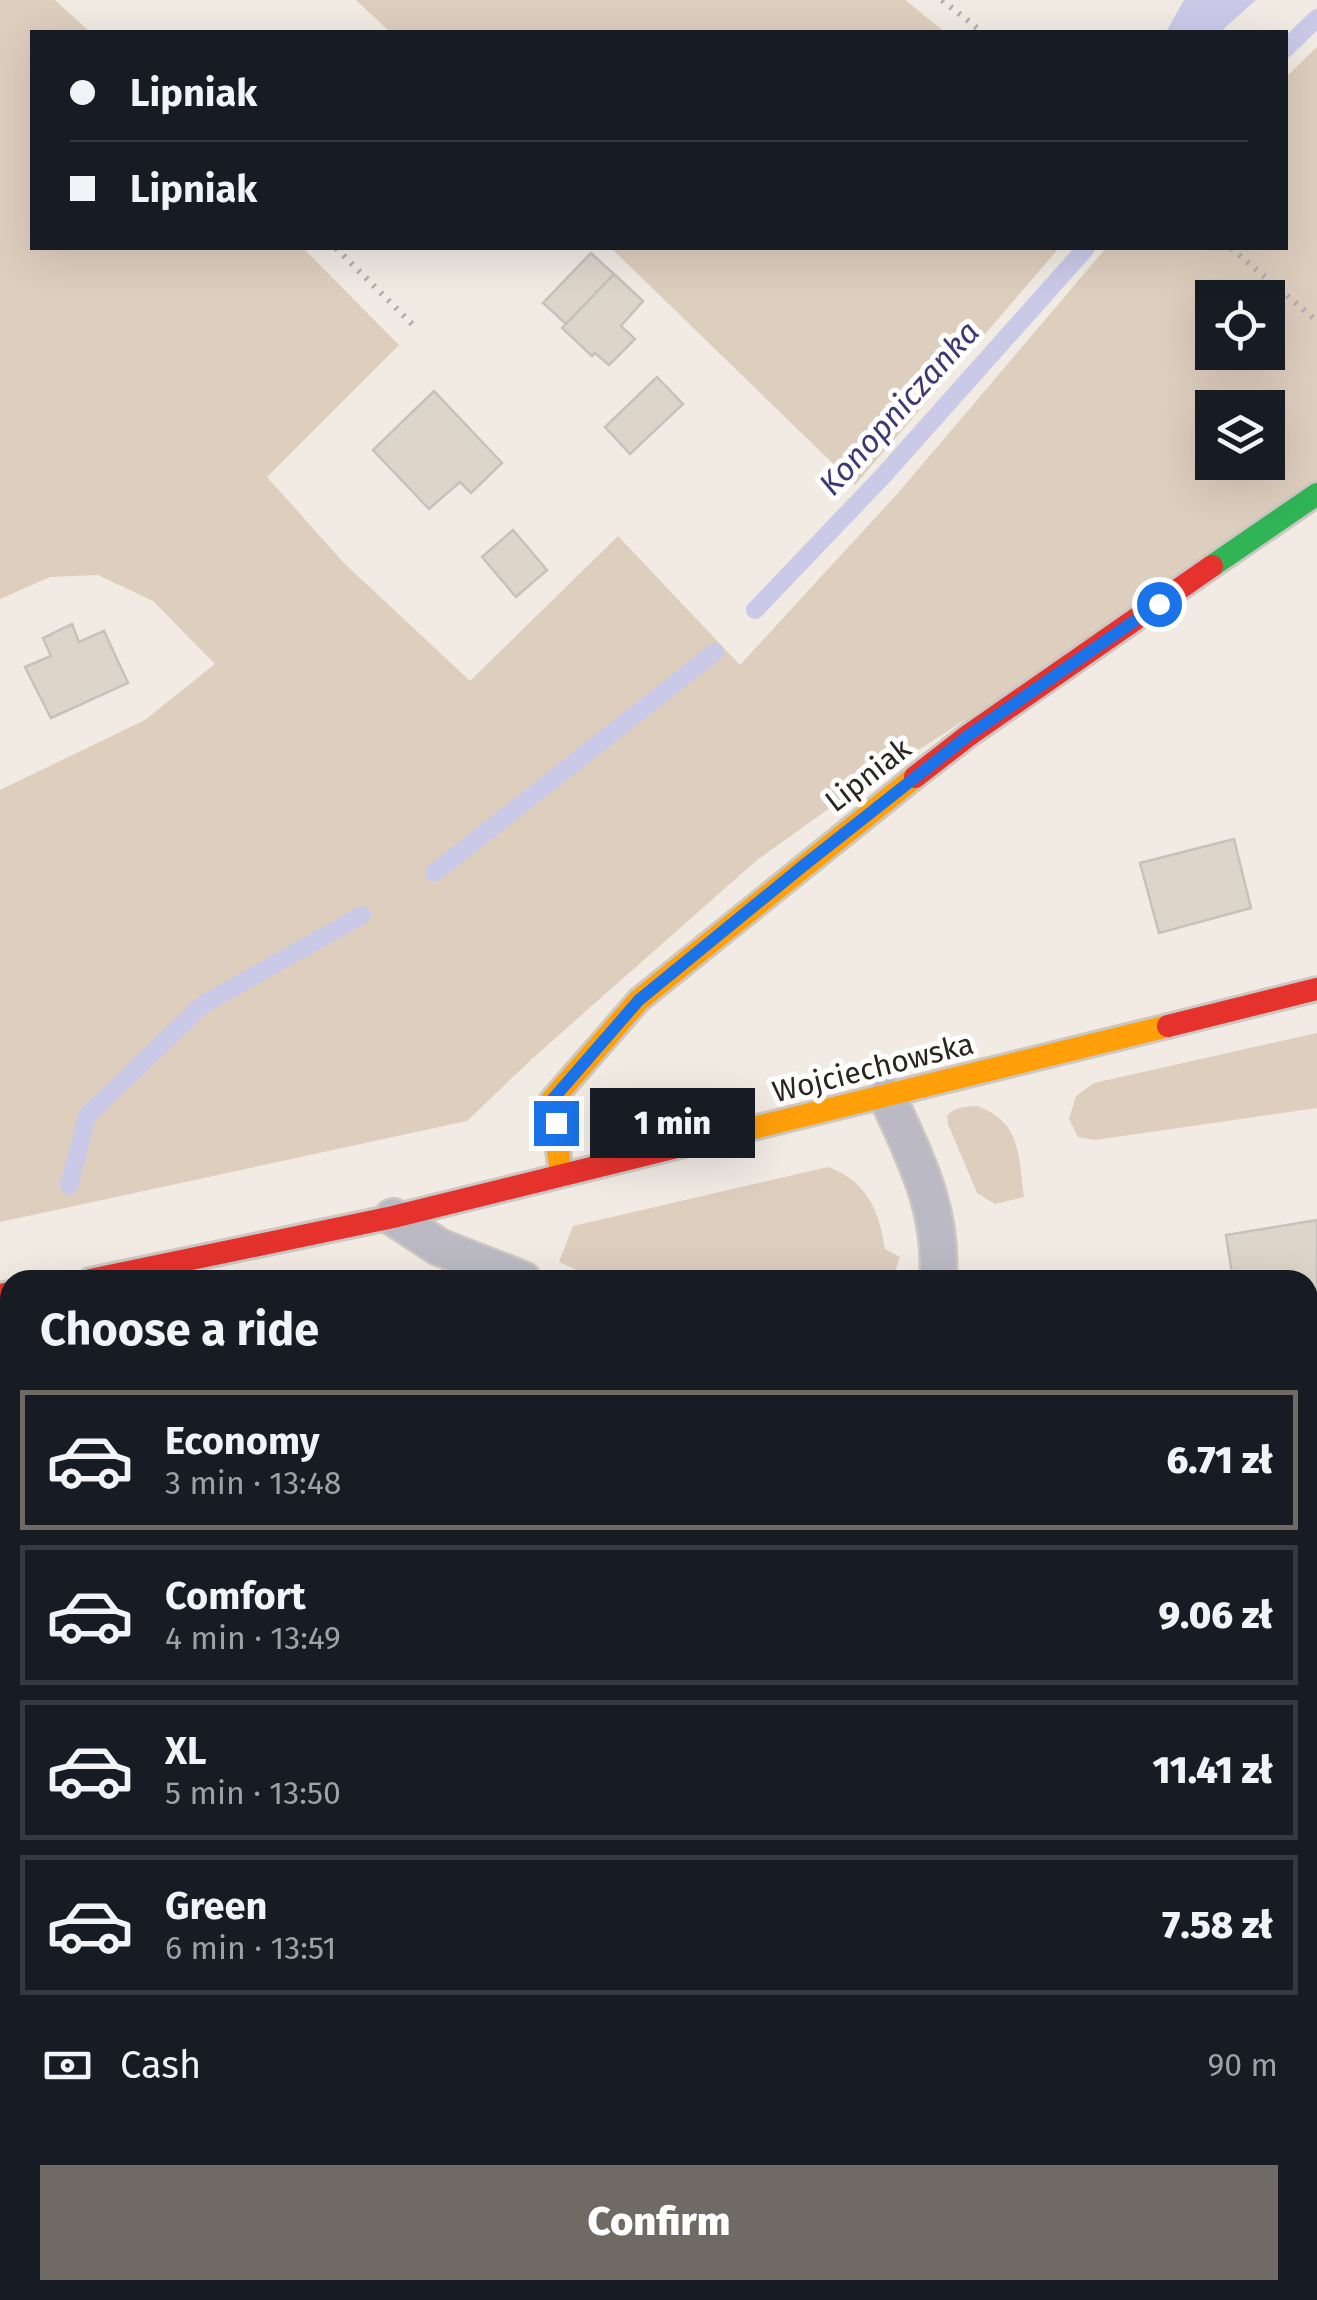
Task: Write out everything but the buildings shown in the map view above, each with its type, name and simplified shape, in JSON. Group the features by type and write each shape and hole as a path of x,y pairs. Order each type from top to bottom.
{"street":[{"name":"Lipniak","path":"561,1175 552,1100 639,1000 969,735 1317,494"},
{"name":"Wojciechowska","path":"138,1270 393,1217 1317,989"}],"lane":[{"path":"887,1096 925,1180 936,1220 939,1270"},
{"path":"393,1217 439,1247 498,1270"}],"path":[{"path":"942,0 980,30"},
{"path":"338,250 413,325"},
{"path":"1233,250 1317,320"}],"shaded area":[{"path":"0,0 55,0 88,30 30,30 30,250 305,250 399,345 267,477 344,563 470,681 618,536 740,665 898,493 1104,250 1288,250 1288,75 1317,47 1317,494 845,797 757,860 467,1121 0,1222 0,790 145,720 215,664 153,601 98,575 50,577 0,599"},
{"path":"356,0 905,0 942,30 388,30"},
{"path":"613,250 1057,250 855,485"},
{"path":"1317,1033 1317,1108 1095,1140 1078,1137 1069,1119 1076,1096 1094,1083"},
{"path":"977,1106 992,1113 1010,1131 1018,1154 1024,1197 995,1204 977,1193 947,1116 957,1109"},
{"path":"828,1167 852,1180 869,1199 885,1249 900,1257 895,1270 577,1270 559,1262 573,1226"}],"water":[{"path":"1184,0 1256,0 1222,30 1167,30"}],"waterway":[{"name":"Konopniczanka","path":"1288,46 1317,18"},
{"name":"Konopniczanka","path":"755,610 883,476 1084,250"},
{"name":"Konopniczanka","path":"434,873 715,652"},
{"name":"Konopniczanka","path":"69,1186 87,1116 202,1005 362,915"}],"traffic: fast":[{"path":"1212,566 1317,494"}],"traffic: slow":[{"path":"561,1175 552,1100 639,1000 915,777"},
{"path":"717,1137 1168,1026"}],"traffic: jam":[{"path":"915,777 1212,566"},
{"path":"1168,1026 1317,989"},
{"path":"138,1270 393,1217 717,1137"}],"route":[{"path":"556,1123 552,1100 639,1000 969,735 1159,604"}]}
